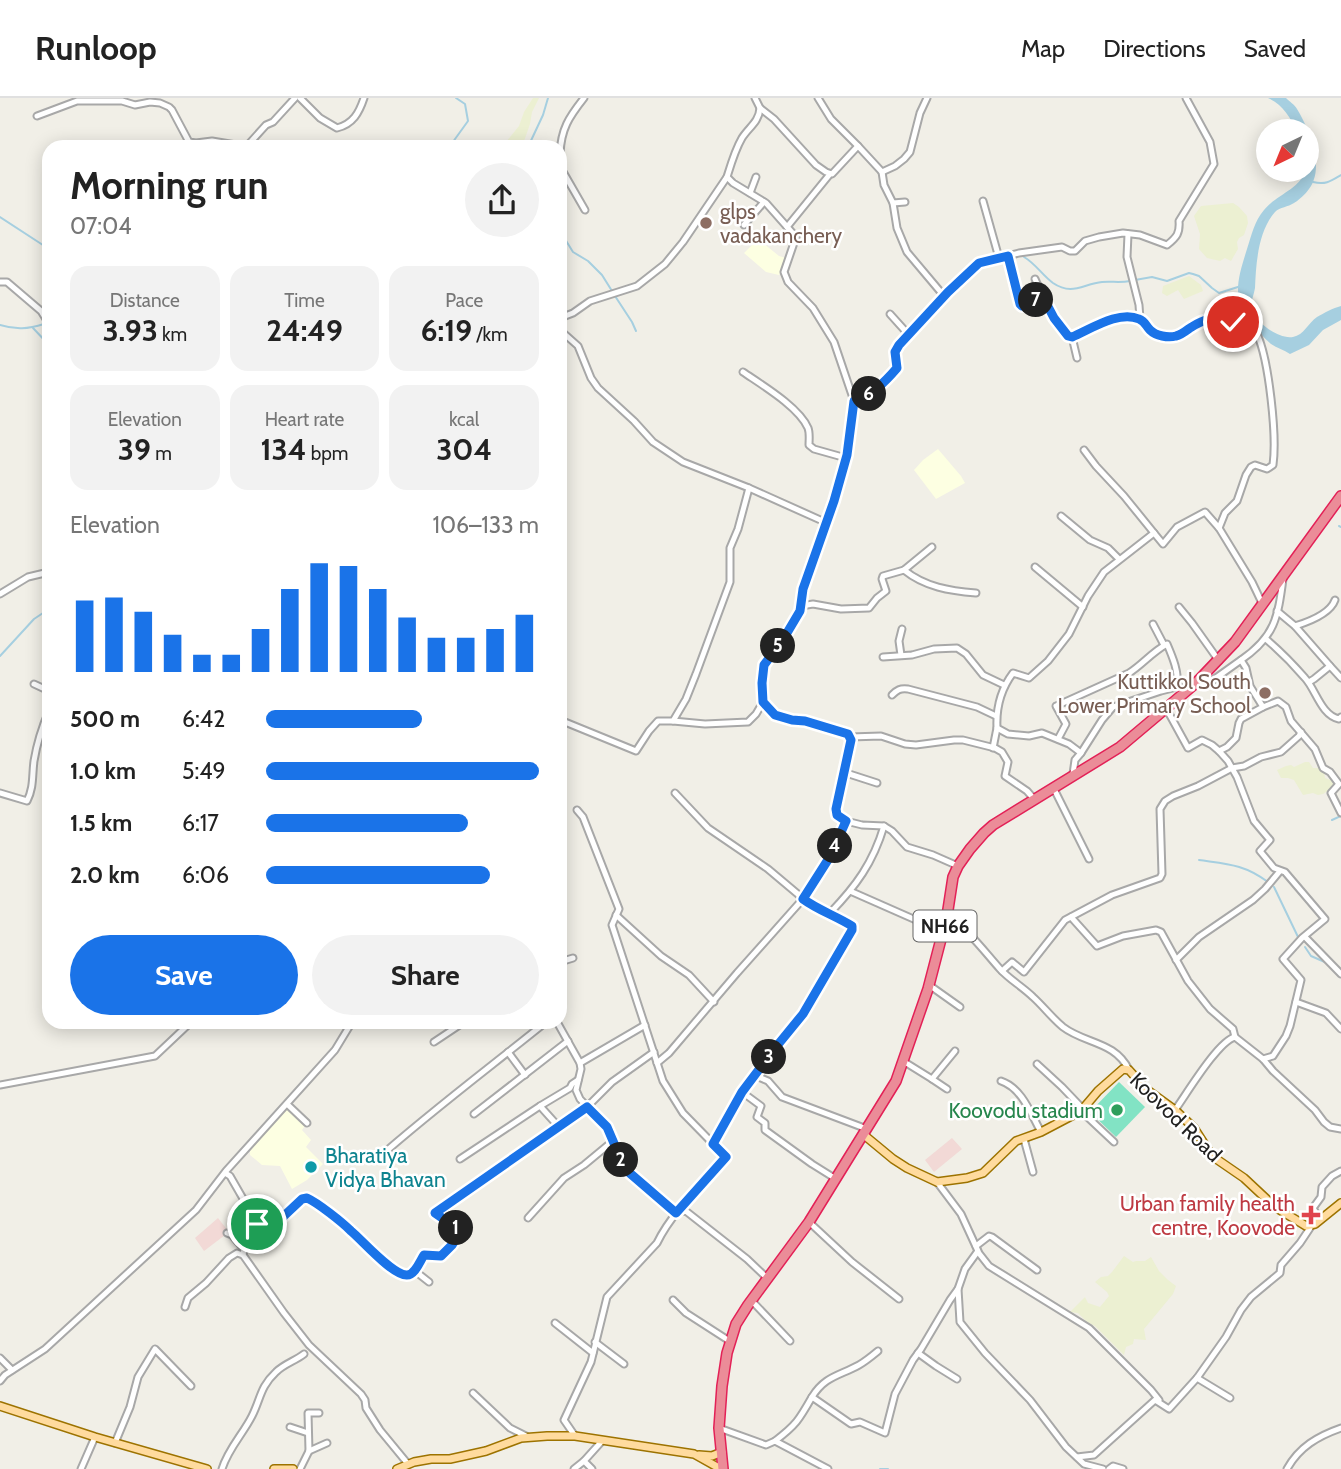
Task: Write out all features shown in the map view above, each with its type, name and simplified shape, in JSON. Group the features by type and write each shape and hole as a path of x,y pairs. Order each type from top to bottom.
{"highway":[{"name":"NH66","path":"722,1469 719,1428 722,1386 736,1324 809,1222 896,1081 929,985 958,866 984,833 1003,818 1120,747 1219,661 1341,496"}],"main road":[{"name":"Koovod Road","path":"937,1182 983,1173 1016,1141 1071,1118 1082,1110 1098,1091 1123,1069 1129,1070 1146,1089 1194,1128 1212,1156 1244,1178 1275,1207 1309,1226"},
{"path":"865,1132 893,1159 937,1182"},
{"path":"1309,1226 1321,1220 1341,1203"},
{"path":"0,1406 189,1467 207,1469"},
{"path":"397,1469 414,1462 450,1459 486,1451 529,1437 575,1436 709,1456 722,1452"},
{"path":"694,1454 722,1469"},
{"path":"274,1469 293,1469"}],"street":[{"path":"253,140 298,98 320,118 337,128 354,120 364,98"},
{"path":"562,140 564,129 572,113 584,98"},
{"path":"755,98 760,108 774,119 816,164 830,174"},
{"path":"818,98 831,119 882,172 884,185 893,203 897,228 907,252 944,296"},
{"path":"882,172 895,166 910,152 920,113 927,98"},
{"path":"854,401 864,398 885,382 897,368 895,352 899,345 979,263 1018,253 1062,247 1075,251 1085,241 1128,233 1167,245 1176,237 1180,231 1179,221 1214,164 1210,142 1186,98"},
{"path":"37,116 77,102 122,101 135,105 160,103 172,110 188,140"},
{"path":"567,315 590,301 637,286 665,264 727,177 736,149 743,136 756,122 760,108"},
{"path":"787,227 830,174 834,173 858,146"},
{"path":"567,723 636,751 658,721 705,724 748,722 763,702 764,665 784,638 801,606 803,589 827,523 846,458 854,401 834,342 813,308 788,282 784,272 796,237 764,202 727,177"},
{"path":"750,193 756,177"},
{"path":"567,179 585,210"},
{"path":"983,201 999,258"},
{"path":"744,225 764,202"},
{"path":"893,203 905,202"},
{"path":"1128,233 1126,257 1139,305 1139,319"},
{"path":"1008,256 1022,306 1043,297"},
{"path":"1035,279 1059,326 1072,337 1077,358"},
{"path":"0,282 7,282 42,313"},
{"path":"1017,295 1038,285"},
{"path":"890,314 908,334"},
{"path":"1072,337 1125,316 1139,319 1152,332 1164,337 1177,336 1200,321 1211,318 1230,323 1241,319 1256,333 1268,374 1274,430 1273,465 1267,468 1255,465 1251,467 1237,500 1225,513 1219,528"},
{"path":"567,336 578,346 598,388 653,442 683,462 827,523"},
{"path":"743,372 795,410 809,429 809,445 814,450 846,458"},
{"path":"1084,450 1163,544 1177,527 1205,512 1219,528 1263,605"},
{"path":"673,721 686,699 730,582 730,548 749,488"},
{"path":"1060,516 1090,540 1108,548 1119,559"},
{"path":"993,748 997,728 996,716 1004,685 1013,673 1028,678 1048,661 1069,634 1104,572 1154,533"},
{"path":"801,606 813,604 841,609 869,608 886,591 881,575 904,570 932,547"},
{"path":"1034,567 1083,607"},
{"path":"904,570 942,590 976,593"},
{"path":"0,594 28,577 42,574"},
{"path":"1073,776 1075,760 1113,707 1146,695 1213,680 1266,639 1274,623 1283,576"},
{"path":"1295,626 1327,611 1335,600"},
{"path":"1179,607 1219,661"},
{"path":"1277,611 1295,626 1341,678"},
{"path":"1153,624 1164,645 1167,644 1169,648 1178,675 1177,687"},
{"path":"901,656 899,641 902,629"},
{"path":"1266,639 1308,682 1320,703 1334,718 1341,717"},
{"path":"1058,739 1066,724 1056,706 1129,673 1164,645"},
{"path":"883,657 957,648 966,654 983,675 1004,685"},
{"path":"1241,660 1246,668 1250,686 1263,707"},
{"path":"1308,682 1330,666"},
{"path":"34,684 42,688"},
{"path":"892,695 896,690 908,689 977,707 996,716"},
{"path":"1219,751 1236,738 1241,719 1278,701 1282,703 1291,721 1315,749 1322,768 1330,772 1339,784 1331,793 1341,813"},
{"path":"763,702 780,718 805,721 848,734 850,737 870,735 916,745 963,740 993,748 1006,757 1008,762 1005,776 1034,799"},
{"path":"1166,708 1188,748 1202,740 1219,751 1232,768 1254,821 1270,840 1260,851 1274,868 1285,872 1325,919 1302,938 1283,959 1301,979 1286,1036 1273,1056 1263,1059"},
{"path":"0,793 27,801 32,790 34,762 42,727"},
{"path":"997,728 1008,734 1029,736 1042,733 1081,752"},
{"path":"1002,971 1012,962 1024,972 1065,920 1112,895 1160,878 1160,809 1166,801 1232,768 1281,752 1301,732"},
{"path":"850,737 837,815 846,821 862,825 884,826 907,847 958,866"},
{"path":"843,772 877,783"},
{"path":"1053,787 1089,859"},
{"path":"675,793 708,828 768,869 812,906 852,926 803,1014 742,1092 713,1144"},
{"path":"575,1436 564,1420 582,1384 593,1353 607,1297 657,1243 676,1213 726,1157 683,1113 663,1081 612,925 619,909 583,817 577,810"},
{"path":"657,1063 803,899 831,855 846,821"},
{"path":"830,913 843,901 872,858 884,826"},
{"path":"1176,960 1199,937 1253,900 1280,871"},
{"path":"850,891 943,932"},
{"path":"616,915 661,956 689,975 714,1002"},
{"path":"947,916 960,924 1002,971 1032,995 1052,1018 1071,1033 1104,1045 1118,1055 1129,1070"},
{"path":"1071,918 1097,946 1124,936 1156,930 1161,932 1192,986 1210,1009 1233,1029 1235,1037 1263,1059 1324,1122 1341,1129"},
{"path":"1305,937 1341,974"},
{"path":"567,960 573,958"},
{"path":"929,985 960,1007"},
{"path":"1296,1002 1326,1013 1341,1029"},
{"path":"580,1063 645,1025"},
{"path":"0,1085 155,1056 184,1029"},
{"path":"0,1381 45,1349 196,1210 225,1173 335,1050 348,1029"},
{"path":"434,1042 454,1029"},
{"path":"376,1160 407,1132 537,1029"},
{"path":"561,1029 580,1063 576,1090 580,1099 607,1127 625,1169 676,1213"},
{"path":"1175,1110 1208,1063 1230,1038 1235,1037"},
{"path":"474,1114 568,1041"},
{"path":"932,1079 955,1051"},
{"path":"508,1052 525,1075"},
{"path":"185,1307 188,1298 229,1258 244,1252 261,1230 270,1229 302,1199 307,1198 351,1230 392,1268 409,1275 415,1271 424,1255 441,1256 461,1231 435,1213 587,1107 612,1082 654,1052"},
{"path":"904,1061 947,1089"},
{"path":"1037,1064 1114,1142"},
{"path":"754,1075 768,1081 782,1097 865,1132"},
{"path":"460,1159 570,1088 578,1080"},
{"path":"1001,1081 1008,1084 1024,1100 1041,1132"},
{"path":"742,1092 761,1105 757,1117 765,1123 765,1130 836,1179"},
{"path":"287,1104 307,1123"},
{"path":"540,1105 558,1126"},
{"path":"1024,1139 1033,1172"},
{"path":"528,1218 564,1178 613,1141"},
{"path":"1321,1220 1313,1208 1321,1197 1322,1187 1341,1171"},
{"path":"225,1173 230,1176 261,1230"},
{"path":"937,1182 961,1214 977,1249 989,1266 1089,1328 1168,1409 1197,1378 1251,1297 1280,1273 1281,1265 1300,1243 1309,1226"},
{"path":"676,1213 681,1210 687,1212 747,1259 767,1279"},
{"path":"809,1222 852,1262 899,1299"},
{"path":"227,1233 232,1235 284,1313 309,1345 361,1394 366,1408 380,1430 408,1464"},
{"path":"812,1397 851,1424 860,1422 886,1433 895,1394 958,1289 965,1269 989,1236 1037,1270"},
{"path":"415,1271 429,1282"},
{"path":"958,1289 960,1322 1030,1400 1066,1447 1087,1466 1103,1469"},
{"path":"673,1300 731,1342"},
{"path":"751,1300 790,1341"},
{"path":"555,1323 593,1353"},
{"path":"595,1342 624,1364"},
{"path":"115,1443 130,1407 138,1377 155,1349 191,1386"},
{"path":"719,1428 766,1445 775,1441 793,1428 827,1379 860,1365 878,1351"},
{"path":"918,1353 957,1379"},
{"path":"222,1469 228,1454 254,1413 262,1389 279,1370 304,1354"},
{"path":"0,1358 12,1370"},
{"path":"1197,1378 1230,1398"},
{"path":"473,1393 510,1428 529,1437"},
{"path":"1087,1466 1094,1455 1152,1402 1155,1400 1161,1403"},
{"path":"300,1469 309,1451 308,1413 319,1413"},
{"path":"290,1427 308,1433"},
{"path":"1287,1469 1301,1450 1310,1443 1341,1428"},
{"path":"80,1469 95,1437"},
{"path":"574,1469 602,1441"},
{"path":"775,1441 828,1469"},
{"path":"309,1451 327,1443"},
{"path":"1077,1457 1094,1455"},
{"path":"583,1461 592,1469"},
{"path":"1109,1469 1113,1466 1123,1469"}],"shaded area":[{"path":"533,98 539,98 524,140 508,140 519,126"},
{"path":"1233,203 1247,216 1248,223 1244,235 1237,242 1238,249 1231,261 1225,258 1220,261 1207,258 1199,249 1200,234 1194,216 1201,206"},
{"path":"758,239 779,256 786,258 779,275 766,272 744,253"},
{"path":"1189,276 1201,285 1203,291 1184,299 1178,290 1167,296 1162,293 1163,286"},
{"path":"938,449 965,483 936,499 914,470"},
{"path":"1309,762 1313,768 1320,768 1324,771 1325,778 1333,778 1337,785 1323,794 1303,795 1294,780 1281,778 1277,770"},
{"name":"Bharatiya Vidya Bhavan","path":"288,1107 307,1123 302,1130 311,1140 306,1147 323,1164 307,1180 292,1189 280,1166 262,1165 250,1155 250,1151"},
{"path":"952,1138 962,1149 934,1172 925,1160"},
{"path":"218,1218 229,1232 204,1251 195,1238"},
{"path":"1124,1256 1133,1262 1145,1261 1151,1257 1159,1271 1176,1286 1173,1294 1144,1329 1146,1340 1134,1339 1133,1344 1126,1347 1124,1355 1095,1326 1078,1313 1070,1312 1085,1297 1088,1303 1100,1307 1109,1296 1095,1282 1108,1276"}],"green space":[{"name":"Koovodu stadium","path":"1119,1082 1145,1107 1116,1137 1090,1112"}],"water":[{"path":"1268,98 1286,98 1302,119 1291,119 1278,104"},
{"path":"1299,182 1313,182 1300,199 1279,209 1269,220 1261,238 1257,258 1251,304 1253,313 1271,331 1284,337 1300,334 1317,317 1341,306 1341,320 1323,330 1309,345 1290,354 1271,344 1256,329 1242,310 1238,291 1243,261 1258,219 1269,205"}],"waterway":[{"path":"454,140 468,121 465,104 456,98"},
{"path":"531,140 548,98"},
{"path":"1313,182 1325,183 1341,175"},
{"path":"0,217 42,244"},
{"path":"567,242 573,252 588,261 602,275 612,291"},
{"path":"1024,257 1053,283 1066,289 1102,282 1130,281"},
{"path":"1135,280 1152,277 1167,281 1189,273 1199,276 1219,293 1241,286"},
{"path":"615,296 636,331"},
{"path":"0,325 22,328 42,325"},
{"path":"33,328 42,338"},
{"path":"0,656 42,614"},
{"path":"1332,820 1341,816"},
{"path":"1199,860 1243,868 1268,882"},
{"path":"1274,887 1299,939"},
{"path":"1305,947 1311,956 1327,963"},
{"path":"880,1469 888,1469"}],"place":[{"name":"glps vadakanchery","path":"706,223"},
{"name":"Kuttikkol South Lower Primary School","path":"1265,693"},
{"name":"Koovodu stadium","path":"1117,1110"},
{"name":"Bharatiya Vidya Bhavan","path":"311,1167"},
{"name":"Urban family health centre, Koovode","path":"1311,1215"}],"route":[{"path":"257,1224 261,1230 270,1229 290,1209 307,1198 351,1230 392,1268 409,1275 415,1271 424,1255 441,1256 461,1231 435,1213 587,1107 607,1127 625,1169 676,1213 726,1157 713,1144 742,1092 803,1014 852,930 852,926 836,915 812,906 803,899 831,855 846,821 837,815 836,809 851,740 848,734 775,715 763,702 762,672 800,611 803,589 847,455 854,401 864,398 885,382 897,368 895,352 899,345 948,292 979,263 1008,256 1020,304 1026,305 1043,297 1068,336 1072,337 1125,316 1139,319 1152,332 1164,337 1182,334 1200,321 1211,318 1233,322"}]}
